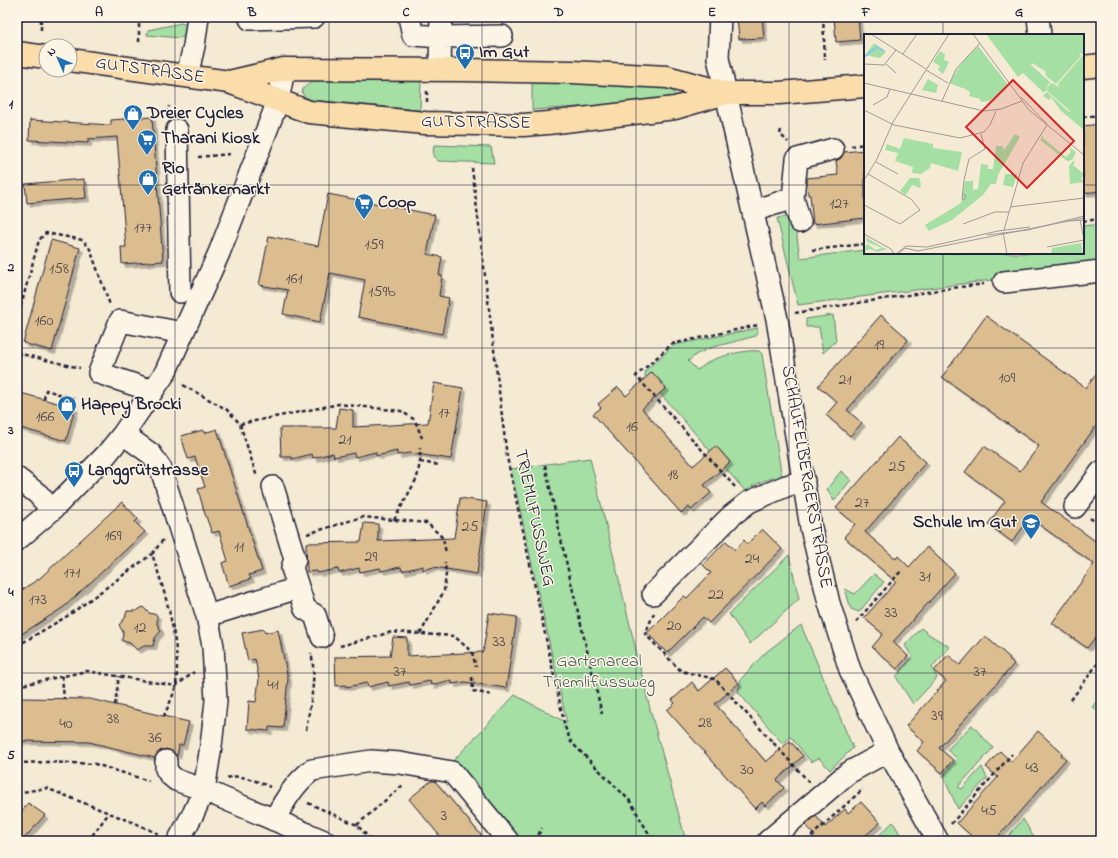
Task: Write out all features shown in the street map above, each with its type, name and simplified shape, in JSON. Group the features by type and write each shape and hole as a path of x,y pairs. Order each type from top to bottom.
{"main road":[{"path":"17,53 38,56"},
{"name":"GUTSTRASSE","path":"78,61 229,82 309,112 425,123 523,125 675,108 726,93"},
{"path":"1084,67 1101,65"},
{"name":"GUTSTRASSE","path":"229,82 284,69 440,70 572,72 667,77 726,93 779,93 864,86"}],"street":[{"path":"187,76 194,46 198,17"},
{"path":"250,18 314,17"},
{"path":"409,17 413,35 441,27 502,36"},
{"name":"SCHAUFELBERGERSTRASSE","path":"720,17 718,58 781,341 811,528 829,603 850,670 888,751 938,841"},
{"path":"1038,17 1040,34"},
{"path":"440,70 441,27"},
{"path":"17,540 52,510 106,455 123,434 165,373 219,253 278,101 284,69"},
{"path":"177,130 180,292"},
{"path":"800,222 793,198 797,159 833,149"},
{"path":"753,211 793,198"},
{"path":"1004,282 1101,271"},
{"path":"153,391 100,373 120,320 184,333"},
{"path":"123,434 151,454 161,468 207,616 213,646 216,701 204,790 193,814 169,838"},
{"path":"1075,507 1101,472"},
{"path":"17,478 38,494 52,510"},
{"path":"654,602 731,516 749,502 786,486 804,481"},
{"path":"265,482 295,559 292,568 305,609 314,615 328,642"},
{"path":"207,616 298,588"},
{"path":"768,841 848,773 888,751"},
{"path":"166,761 166,769 176,780 204,790 324,841"},
{"path":"274,820 288,794 305,775 312,770 371,761 400,763 452,772 508,841"}],"path":[{"path":"41,17 41,30"},
{"path":"138,42 139,17"},
{"path":"823,17 825,60"},
{"path":"426,109 427,87"},
{"path":"1084,117 1101,115"},
{"path":"177,159 231,154"},
{"name":"TRIEMLIFUSSWEG","path":"472,168 507,457 565,727 571,742 630,801 653,841"},
{"path":"1084,220 1101,219"},
{"path":"17,320 39,240 46,233 83,240 90,250 110,305 120,320"},
{"path":"812,250 864,244"},
{"path":"793,313 952,288 1004,282"},
{"path":"749,502 636,376 672,344 760,324"},
{"path":"17,353 100,373"},
{"path":"182,385 226,409 240,424 265,482"},
{"path":"44,399 46,390 75,399"},
{"path":"240,424 339,404 401,411 415,420 422,438"},
{"path":"394,520 417,478 420,462 420,448"},
{"path":"420,462 439,465"},
{"path":"545,464 562,544 602,714"},
{"path":"303,535 362,516 427,523 443,538 446,553"},
{"path":"17,646 69,615 152,554 164,538"},
{"path":"152,554 167,598 176,654 176,686 164,716"},
{"path":"420,634 444,591 446,574 445,562"},
{"path":"841,641 851,627 901,571"},
{"path":"654,602 645,634 681,671 715,679 822,795"},
{"path":"328,642 392,632 454,636 472,652 476,667"},
{"path":"1071,700 1101,659"},
{"path":"17,686 87,671 176,686 200,668"},
{"path":"62,676 64,698"},
{"path":"115,705 119,676"},
{"path":"472,677 473,691 492,694"},
{"path":"950,824 1012,754"},
{"path":"17,763 48,762 95,764 148,780 153,785"},
{"path":"372,841 357,825 423,767"},
{"path":"17,793 46,788 169,838"},
{"path":"806,841 864,788"},
{"path":"88,841 109,813"},
{"path":"535,841 542,828"}],"green space":[{"path":"181,23 189,26 185,36 180,38 147,35 148,30"},
{"path":"319,80 421,80 420,110 312,100 306,97 302,91 304,88 310,83"},
{"path":"532,81 670,88 675,94 675,98 670,101 532,110"},
{"path":"434,145 491,147 494,163 438,161 433,156"},
{"path":"794,216 800,258 864,250 864,254 1084,254 1084,226 1101,224 1101,266 798,305 777,218"},
{"path":"833,315 836,341 823,353 819,327 806,327 806,319"},
{"path":"758,328 756,336 710,348 697,354 688,361 697,370 710,361 727,355 754,351 759,351 762,354 782,478 779,482 774,477 752,486 753,489 746,492 645,376 646,370 674,345"},
{"name":"Gartenareal Triemlifussweg","path":"590,458 650,709 686,841 516,841 453,761 515,695 567,723 511,469"},
{"path":"841,471 851,480 834,501 827,489"},
{"path":"789,555 799,599 750,644 729,614"},
{"path":"874,574 884,582 859,612 851,609 845,589 855,594"},
{"path":"801,625 853,748 830,770 819,758 811,762 791,737 783,744 738,692 741,679 765,653"},
{"path":"921,628 950,647 932,667 937,678 913,704 896,677 912,657 905,645"},
{"path":"1101,695 1101,713 1092,707"},
{"path":"972,725 993,748 958,787 962,789 982,767 987,778 958,809 943,776 957,758 947,750"},
{"path":"1023,819 1036,841 1004,841"},
{"path":"893,822 904,841 873,841"}],"building":[{"path":"737,17 762,17 764,38 739,39"},
{"path":"834,17 858,17 860,40 836,42"},
{"path":"152,117 163,261 122,264 121,247 126,247 117,137 88,139 88,143 29,140 30,120 111,125 111,120"},
{"path":"1101,124 1101,191 1084,193 1084,126"},
{"path":"864,150 864,218 813,224 810,195 808,195 807,178 838,175 836,161 841,158 844,152"},
{"path":"84,179 86,198 27,203 25,184"},
{"path":"328,194 435,215 427,254 442,257 439,275 442,276 439,296 449,298 442,334 358,317 365,280 330,273 320,322 283,314 288,290 259,285 269,236 318,246"},
{"path":"51,240 80,248 52,351 23,343"},
{"path":"881,315 908,340 847,410 862,423 850,436 826,415 837,402 818,386"},
{"path":"986,316 1086,388 1101,367 1101,419 1041,502 1101,545 1101,630 1087,648 1052,623 1094,564 1030,518 1012,542 988,524 1005,501 965,472 984,446 1020,471 1039,446 942,377"},
{"path":"652,372 666,388 642,409 693,466 716,446 730,462 704,485 711,493 691,510 689,507 681,513 593,414 601,408 598,404 618,387 626,396"},
{"path":"434,383 463,388 451,459 409,453 397,455 397,451 376,456 376,452 355,457 354,453 334,457 333,453 313,458 312,454 292,459 292,457 281,457 280,428 336,428 339,408 353,410 353,427 428,423"},
{"path":"17,392 75,408 66,441 17,427"},
{"path":"217,429 262,571 249,575 251,579 229,586 222,563 228,561 219,531 212,533 198,489 205,487 195,457 188,459 181,436 203,430 204,433"},
{"path":"898,437 926,462 865,532 896,559 898,556 909,567 927,547 955,573 893,642 908,656 897,669 872,647 883,634 864,618 896,582 844,537 855,524 836,508"},
{"path":"460,498 487,502 477,574 434,567 423,570 423,566 402,571 401,567 381,571 380,568 360,572 359,568 339,573 338,569 318,573 317,571 307,572 306,543 361,542 364,523 378,524 378,541 454,538"},
{"path":"122,502 138,519 135,522 145,532 64,607 17,637 17,593 40,578"},
{"path":"762,529 782,549 709,623 703,617 667,653 647,633 684,596 687,598 711,573 703,565 726,541 735,550 744,540 747,544"},
{"path":"143,607 149,613 157,615 157,624 161,631 155,638 153,646 144,646 137,650 130,643 122,641 123,632 119,625 125,618 127,611 136,611"},
{"path":"489,613 517,617 506,688 465,682 452,684 452,680 431,685 430,681 410,685 409,682 389,686 388,682 368,687 367,683 346,687 346,685 336,686 335,657 390,656 393,637 407,638 407,656 483,652"},
{"path":"264,629 265,633 278,630 288,679 283,728 269,727 269,731 247,729 249,701 256,702 259,679 255,659 248,661 242,633"},
{"path":"985,636 1010,658 1009,659 1014,664 939,748 953,760 942,773 917,751 924,742 906,726 946,681 934,671 948,655 960,665"},
{"path":"725,668 739,683 715,704 766,762 790,741 803,756 777,780 784,788 765,806 762,802 755,809 667,710 675,703 672,700 692,682 699,691"},
{"path":"17,698 90,699 189,722 183,745 179,745 177,756 172,751 166,749 160,751 155,758 89,742 17,741"},
{"path":"1038,731 1062,753 1061,755 1066,759 994,841 977,841 957,823 998,777 986,767 1000,751 1011,762"},
{"path":"431,781 435,781 486,841 444,841 409,799"},
{"path":"861,802 880,823 859,841 810,841 815,836 805,825 816,816 825,827 845,809 848,813"},
{"path":"28,803 45,815 22,841 17,841 17,817"}],"place":[{"name":"Im Gut","path":"465,70"},
{"name":"Dreier Cycles","path":"133,131"},
{"name":"Tharani Kiosk","path":"147,156"},
{"name":"Rio Getränkemarkt","path":"148,196"},
{"name":"Coop","path":"364,220"},
{"name":"Happy Brocki","path":"67,422"},
{"name":"Langgrütstrasse","path":"74,488"},
{"name":"Schule Im Gut","path":"1031,540"}]}
